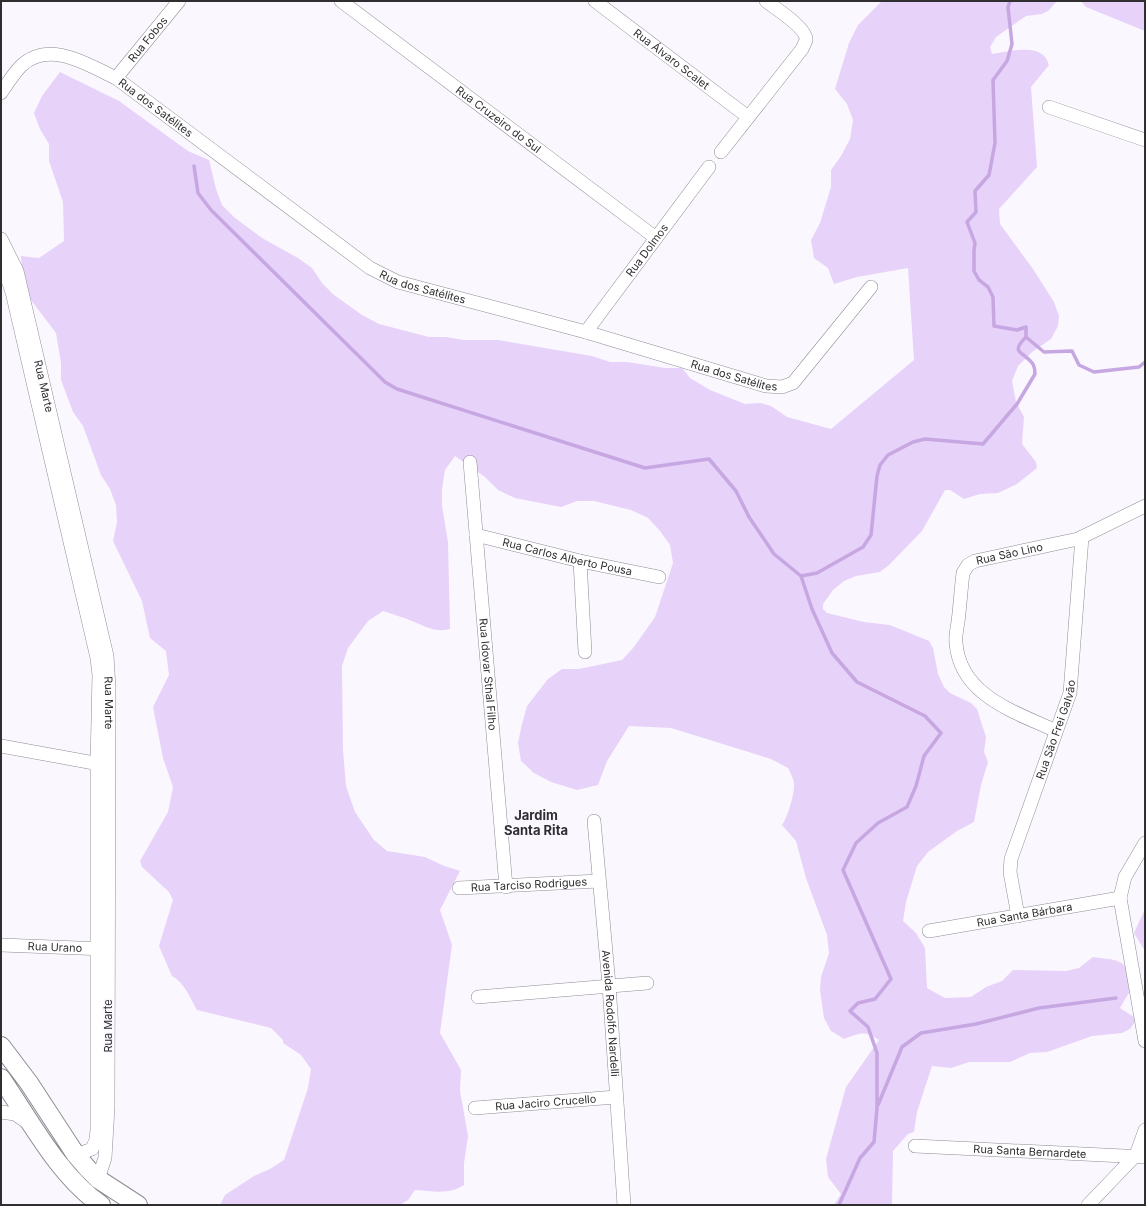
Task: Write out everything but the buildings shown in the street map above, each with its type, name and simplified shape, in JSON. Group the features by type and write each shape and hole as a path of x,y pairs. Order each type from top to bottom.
{"main road":[{"path":"1,1046 29,1083 72,1149"},
{"path":"1,1078 7,1096 75,1181 92,1199 101,1205"},
{"path":"7,1096 26,1097 33,1102 60,1137 98,1178 138,1205"}],"street":[{"name":"Rua Fobos","path":"116,78 179,1"},
{"name":"Rua Cruzeiro do Sul","path":"341,1 656,238"},
{"name":"Rua Álvaro Scalet","path":"595,1 748,117"},
{"path":"721,152 802,49 806,40 804,32 766,1"},
{"name":"Rua dos Satélites","path":"1,93 22,65 33,58 47,54 61,54 75,59 116,78 364,263 398,282 586,332 766,386 782,387 793,384 871,287"},
{"path":"1049,107 1145,140"},
{"name":"Rua Dolmos","path":"586,332 709,167"},
{"name":"Rua Marte","path":"1,239 16,271 107,656 109,688 102,765"},
{"name":"Rua Marte","path":"1,261 12,292 97,658 99,675 102,765 103,949 107,1136 105,1158 98,1178"},
{"name":"Rua Idovar Sthal Filho","path":"470,462 506,887"},
{"name":"Rua São Lino","path":"1056,731 992,700 978,690 960,662 956,643 963,573 968,565 975,561 1082,537 1145,506"},
{"name":"Rua Carlos Alberto Pousa","path":"476,535 580,561 659,577"},
{"name":"Rua São Frei Galvão","path":"1018,916 1010,872 1011,859 1070,693 1082,537"},
{"path":"580,561 585,652"},
{"path":"1,746 102,765"},
{"name":"Avenida Rodolfo Nardelli","path":"594,821 609,985 624,1205"},
{"path":"1145,843 1125,877 1120,898 1145,1041"},
{"name":"Rua Tarciso Rodrigues","path":"459,888 506,887 599,881"},
{"name":"Rua Santa Bárbara","path":"929,931 1120,898"},
{"name":"Rua Urano","path":"1,945 103,949"},
{"name":"Rua Marte","path":"72,1149 92,1149 96,1140 103,949"},
{"path":"478,996 647,983"},
{"name":"Rua Jaciro Crucello","path":"475,1108 616,1096"},
{"path":"1,1112 15,1114 32,1126"},
{"path":"1088,1205 1140,1156 1145,1130"},
{"name":"Rua Santa Bernardete","path":"915,1146 1140,1156"}],"shaded area":[{"path":"882,1 1057,1 1048,11 1042,14 1026,16 996,37 990,47 992,54 1020,50 1034,51 1045,57 1049,65 1031,87 1037,167 999,209 1000,224 1033,269 1054,302 1059,316 1058,326 1051,339 1032,352 1018,366 1012,381 1016,402 1024,417 1022,444 1036,462 1037,468 1017,484 998,493 980,494 964,499 950,490 945,490 922,531 889,565 880,572 856,576 844,581 833,590 823,604 823,609 827,613 864,622 890,625 929,641 933,648 938,674 944,687 950,693 971,703 977,709 986,737 984,752 988,762 981,785 974,822 957,831 928,852 917,866 906,902 903,921 916,933 925,948 927,988 945,998 971,997 986,987 1002,981 1013,970 1066,971 1079,968 1093,957 1109,959 1120,962 1127,969 1130,975 1134,984 1120,1008 1137,1019 1130,1029 1122,1033 1092,1036 1047,1052 1030,1053 1010,1062 969,1062 951,1068 932,1066 917,1112 914,1132 908,1134 893,1151 892,1205 834,1205 841,1194 828,1177 826,1159 846,1087 879,1040 866,1034 854,1035 844,1039 831,1031 824,1018 820,990 821,977 829,953 827,935 806,878 796,841 782,825 789,811 794,787 793,779 788,768 771,759 671,728 629,726 607,761 598,785 577,790 551,782 534,773 521,761 518,743 527,706 548,679 562,669 579,669 622,660 634,647 655,617 673,563 670,545 648,518 631,510 594,501 577,501 561,507 515,498 498,490 485,477 455,456 445,470 442,489 442,506 448,542 450,629 433,629 383,611 368,621 348,648 342,666 343,751 346,786 355,812 374,840 387,851 425,857 460,871 440,910 452,945 440,1033 461,1070 460,1091 468,1136 464,1163 464,1185 446,1191 415,1190 408,1200 400,1205 220,1205 225,1195 254,1176 270,1169 284,1160 308,1088 311,1069 301,1055 283,1043 283,1040 271,1028 197,1010 184,986 172,976 159,946 173,900 169,892 142,867 140,861 168,812 173,787 163,758 153,707 169,675 166,651 150,638 142,601 113,541 117,522 116,505 110,489 101,475 83,426 73,412 61,380 61,363 56,333 24,291 21,256 39,258 64,241 63,202 49,161 49,144 40,129 34,113 42,96 60,72 119,101 188,151 209,160 216,189 222,205 235,218 262,238 298,258 312,268 322,283 334,295 362,315 379,324 429,337 446,337 464,340 498,340 592,356 610,362 627,362 665,368 682,368 690,378 710,390 745,404 760,403 771,406 787,417 831,429 914,360 908,268 857,277 834,284 828,268 814,258 811,240 820,223 831,187 831,170 841,156 850,139 853,120 847,104 835,89 849,43 858,25"},
{"path":"1081,1 1145,1 1145,31 1086,7"},
{"path":"1145,909 1145,951 1134,933"}],"waterway":[{"path":"801,576 817,573 863,547 871,535 877,476 880,465 888,455 913,442 925,439 983,444 1017,404 1035,374 1033,364 1018,350 1026,337 1026,327 1017,330 994,326 993,297 988,287 979,280 974,271 975,243 967,222 976,212 975,191 989,175 995,143 993,80 1007,61 1012,44 1008,7 1010,1"},
{"path":"194,166 198,193 211,210 385,382 397,389 645,468 709,459 736,491 749,517 774,554 801,576 812,609 832,653 857,682 925,716 941,733 924,756 916,786 907,807 878,823 856,843 843,870 891,979 875,999 858,1003 850,1011 868,1027 877,1053 877,1108 874,1142 860,1158 839,1205"},
{"path":"1026,337 1044,352 1072,351 1079,365 1094,372 1139,367 1145,362"},
{"path":"878,1105 902,1047 921,1033 976,1024 1039,1008 1116,998"}],"district":[{"name":"Jardim Santa Rita","path":"536,822"}]}
